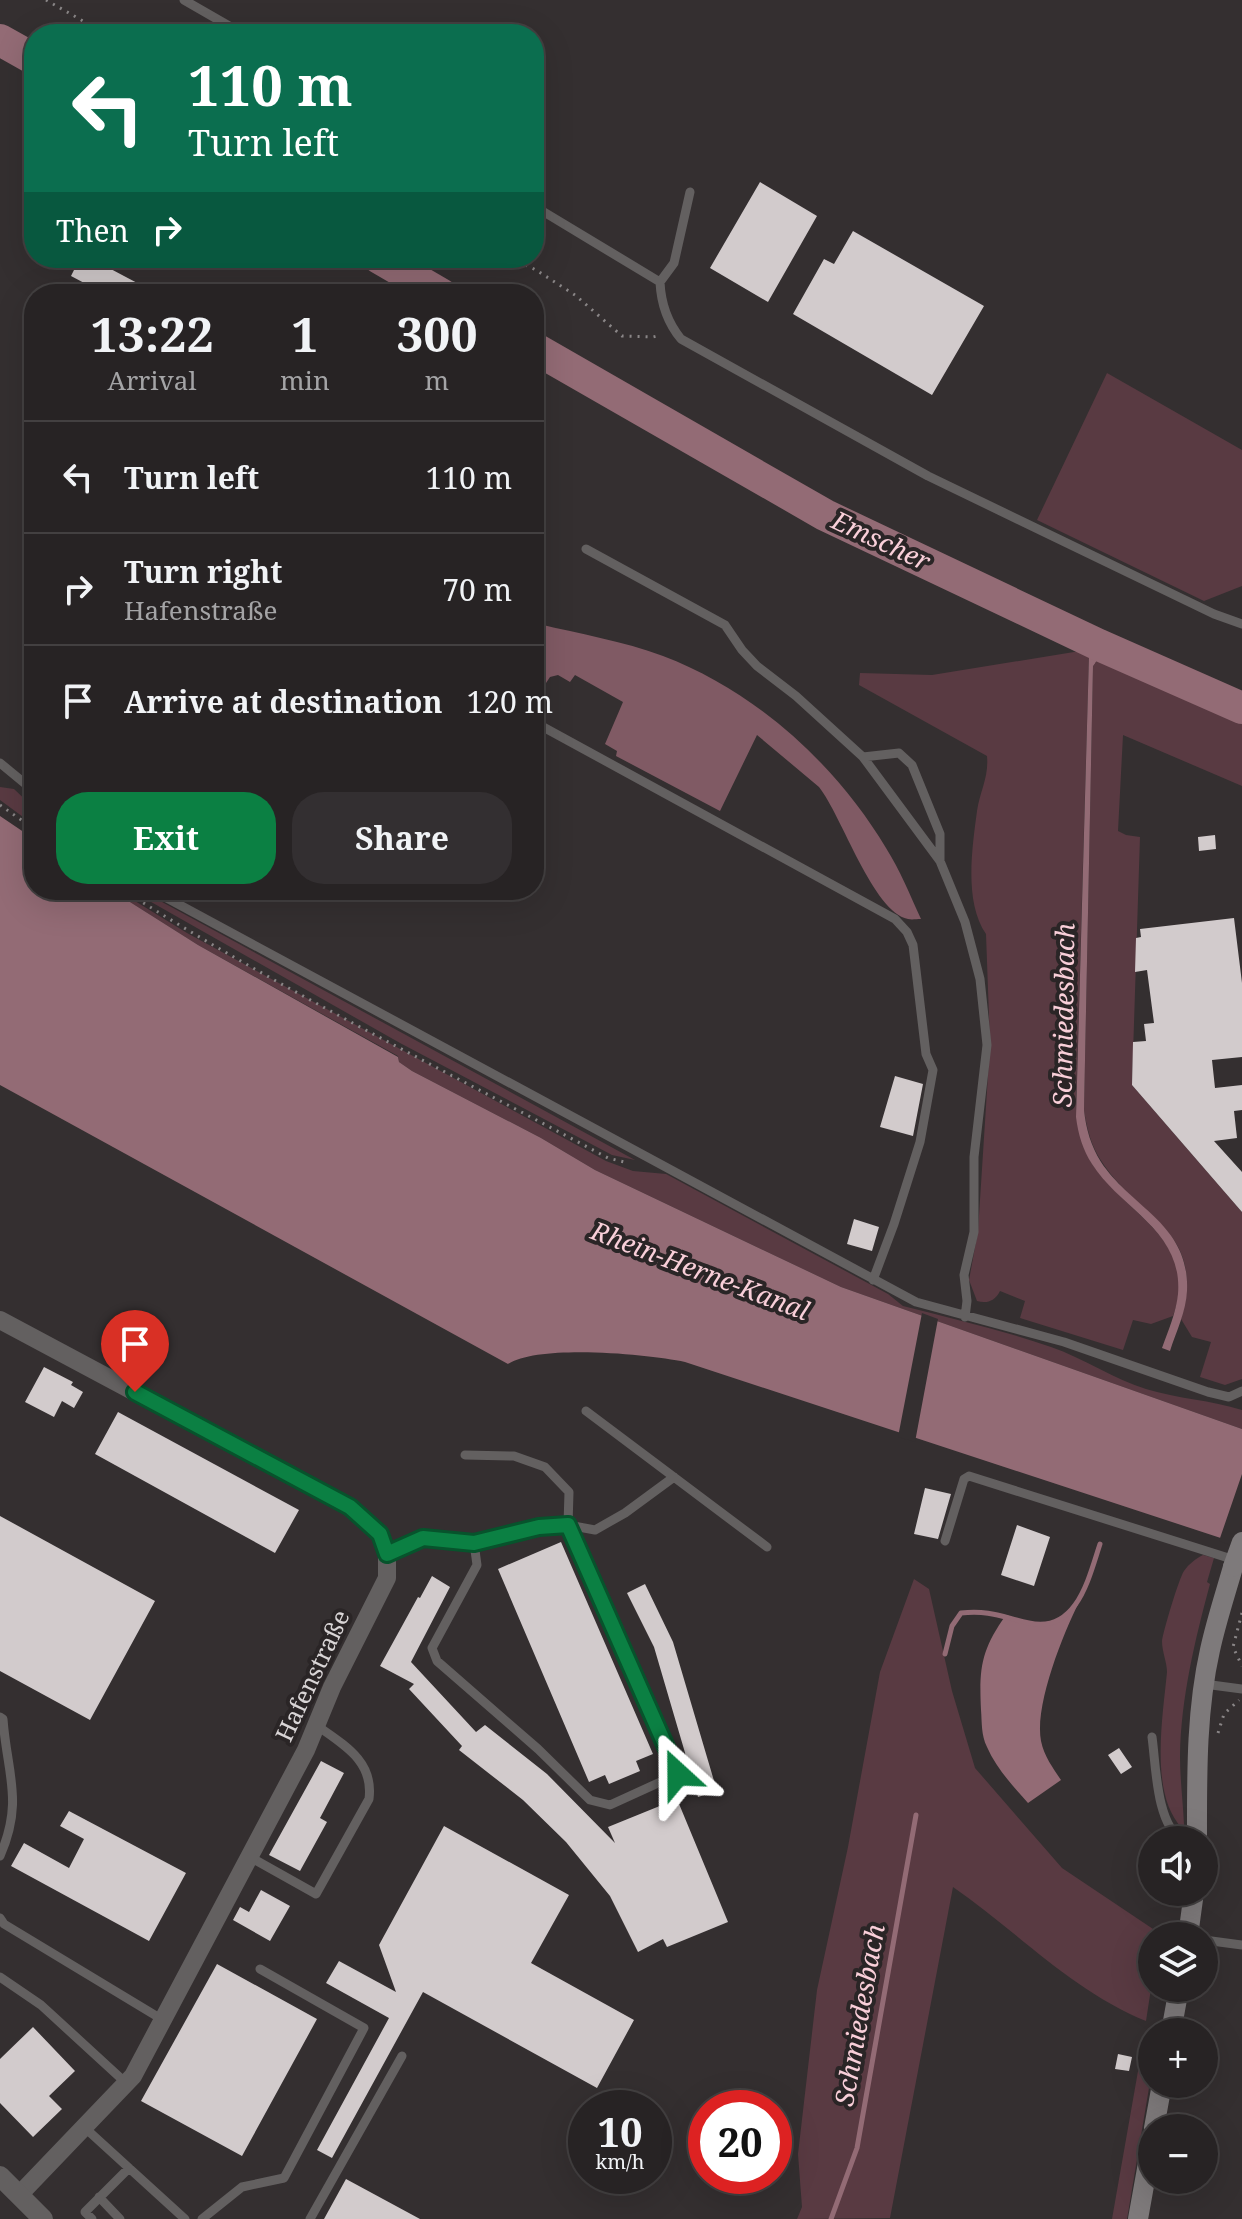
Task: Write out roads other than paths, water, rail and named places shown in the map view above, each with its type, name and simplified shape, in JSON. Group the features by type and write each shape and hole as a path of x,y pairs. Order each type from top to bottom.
{"main road":[{"path":"1197,1826 1197,1763 1204,1684 1210,1649 1238,1565 1242,1542"},
{"path":"1138,2219 1142,2194"}],"street":[{"path":"0,1320 350,1507 380,1534 387,1554"},
{"name":"Hafenstraße","path":"19,2195 133,2076 250,1857 316,1725 387,1578 387,1554"},
{"path":"0,2176 43,2219"}],"lane":[{"path":"184,0 226,24"},
{"path":"690,192 674,263 660,282 661,301 673,330 681,339 928,476 1214,614 1242,624"},
{"path":"544,212 660,282"},
{"path":"586,549 725,625 757,666 796,696 863,757 940,861 965,922 980,979 987,1045 974,1157 974,1232 964,1275 965,1317"},
{"path":"544,727 895,919 907,932 913,945 926,1054 933,1070 920,1142 873,1280"},
{"path":"863,757 899,753 912,765 940,834 940,861"},
{"path":"0,763 24,781"},
{"path":"171,900 916,1302 1064,1342 1208,1392 1229,1397 1241,1394"},
{"path":"586,1411 767,1547"},
{"path":"465,1455 514,1456 545,1467 569,1492 568,1525 678,1774 610,1805 590,1800 538,1749 437,1661 432,1648 477,1565 474,1543"},
{"path":"945,1541 964,1479 969,1476 1238,1565"},
{"path":"387,1554 423,1538 474,1543 539,1527 568,1525 595,1530 625,1513 674,1477"},
{"path":"1204,1684 1242,1691"},
{"path":"0,1717 3,1719 14,1793 11,1829 0,1856"},
{"path":"250,1857 316,1894 369,1799 371,1783 366,1769 354,1754 316,1725"},
{"path":"1152,1737 1169,1826"},
{"path":"0,1918 4,1924 163,2020"},
{"path":"1218,1942 1242,1945"},
{"path":"202,2219 242,2187 284,2178 364,2028 260,1969"},
{"path":"0,1977 41,2005 126,2083"},
{"path":"310,2219 402,2056"},
{"path":"84,2127 185,2219"},
{"path":"92,2219 85,2212 129,2168"},
{"path":"99,2197 120,2219"}],"water":[{"path":"1089,655 1098,659 1093,666 1084,1110 1094,1150 1101,1162 1157,1219 1179,1249 1187,1291 1183,1314 1170,1351 1162,1348 1178,1294 1177,1272 1171,1253 1148,1222 1118,1195 1092,1164 1081,1142 1076,1117"},
{"name":"Rhein-Herne-Kanal","path":"0,816 24,832 24,900 127,900 198,945 398,1057 399,1062 412,1071 541,1138 595,1170 841,1287 1242,1429 1242,1545 685,1362 646,1356 568,1352 523,1358 508,1364 0,1085"},
{"path":"1082,1596 1067,1627 1042,1707 1042,1746 1061,1780 1028,1803 1000,1769 985,1742 980,1695 983,1660 991,1639 1006,1615 1030,1622 1048,1622 1065,1614"}],"waterway":[{"name":"Emscher","path":"0,40 24,53"},
{"name":"Emscher","path":"396,268 424,284"},
{"name":"Emscher","path":"544,354 825,515 1099,645 1242,708"},
{"name":"Schmiedesbach","path":"1092,663 1099,645"},
{"name":"Schmiedesbach","path":"945,1654 952,1626 961,1613 988,1613 1029,1623 1045,1624 1059,1620 1070,1612 1078,1600 1100,1544"},
{"name":"Schmiedesbach","path":"831,2219 857,2148 916,1815"}]}
